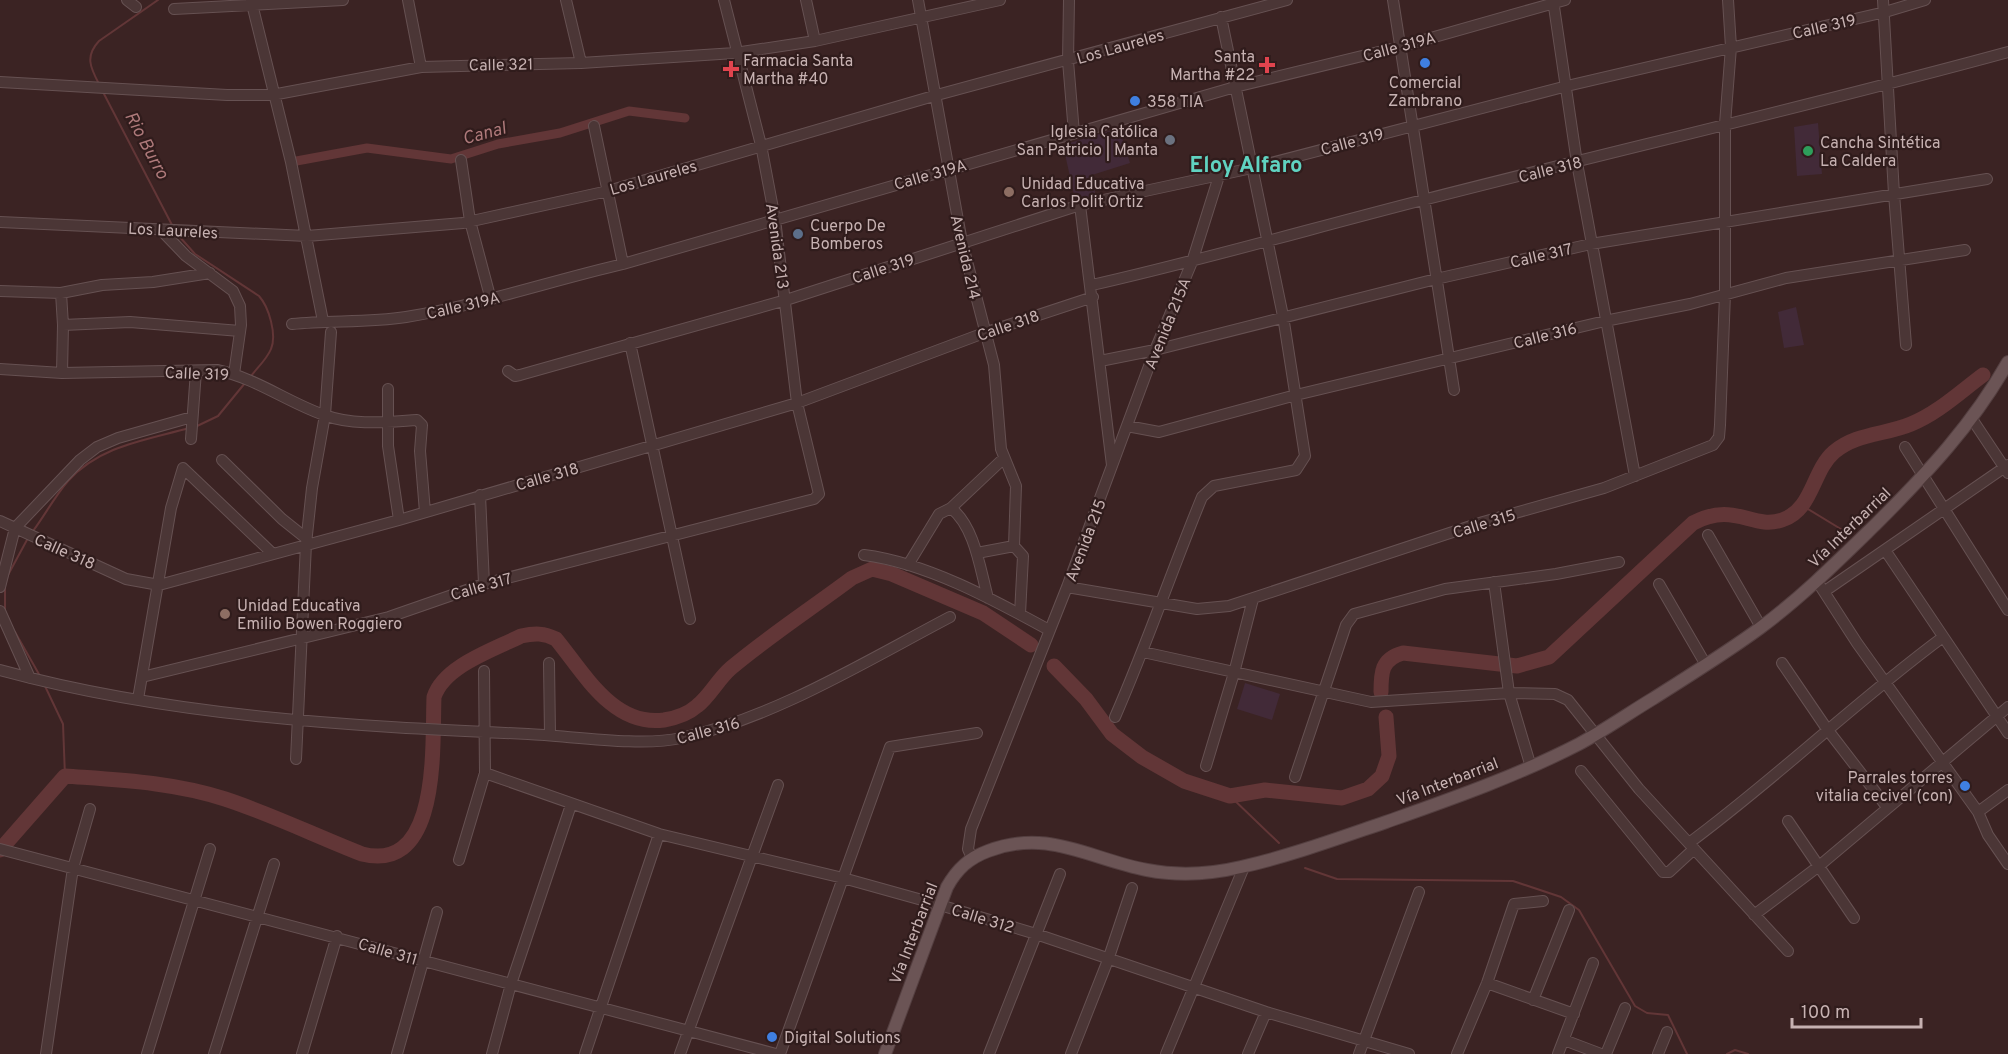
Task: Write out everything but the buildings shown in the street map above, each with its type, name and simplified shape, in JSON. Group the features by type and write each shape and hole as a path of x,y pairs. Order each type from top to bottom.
{"main road":[{"name":"Vía Interbarrial","path":"885,1054 940,905 954,875 972,858 1004,845 1034,840 1150,871 1202,873 1244,867 1423,809 1531,767 1596,734 1706,665 1821,586 1922,478 1972,419 2008,362"}],"street":[{"path":"174,9 251,2 342,0"},
{"path":"408,0 421,66"},
{"path":"566,0 580,63"},
{"name":"Avenida 213","path":"724,0 735,53 761,146 775,219 797,403 819,494"},
{"path":"806,0 815,41"},
{"name":"Avenida 214","path":"918,0 962,242 994,365 1003,459 1014,476 1016,486 1014,546 1023,556 1020,614"},
{"name":"Calle 321","path":"0,82 227,95 272,95 421,66 580,63 735,53 815,41 1000,0"},
{"path":"1069,0 1068,61 1074,133"},
{"name":"Los Laureles","path":"0,222 307,236 470,221 608,191 937,95 1287,0"},
{"path":"1393,0 1454,390"},
{"name":"Calle 319A","path":"292,324 323,321 364,322 405,317 491,300 532,286 623,264 1235,87 1399,47 1565,0"},
{"path":"1725,294 1725,124 1731,47 1728,0"},
{"path":"1884,0 1894,194 1906,345"},
{"name":"Calle 319","path":"508,370 515,376 520,375 786,300 1080,205 1252,168 1567,86 1885,12 1925,0"},
{"path":"251,2 272,95 291,162 323,321"},
{"path":"1554,2 1576,163 1635,476"},
{"path":"1115,717 1143,652 1159,603 1202,497 1214,486 1296,470 1305,456 1283,316 1221,17"},
{"name":"Calle 318","path":"1092,285 1192,262 1424,200 1888,85 2008,52"},
{"path":"594,126 623,264"},
{"path":"461,160 470,221 491,300"},
{"name":"Avenida 215A","path":"1112,469 1155,351 1192,262 1219,176"},
{"name":"Calle 317","path":"1100,361 1155,351 1283,316 1591,244 1987,179"},
{"name":"Avenida 215","path":"972,858 968,849 970,829 1112,469 1092,285 1080,205"},
{"path":"165,230 186,256 233,291 240,306 238,375"},
{"name":"Calle 316","path":"1127,426 1159,432 1296,396 1786,278 1965,250"},
{"path":"0,291 61,293 102,285 153,282 210,273"},
{"path":"61,293 62,372"},
{"name":"Calle 315","path":"1067,587 1207,609 1252,599 1483,522 1604,488 1713,445 1719,437 1720,425 1725,294"},
{"name":"Calle 318","path":"0,521 126,579 159,585 307,541 399,520 797,403 984,333 1093,297"},
{"path":"63,325 130,322 240,331"},
{"path":"296,759 300,639 307,541 312,488 325,415 331,332"},
{"path":"630,343 690,619"},
{"name":"Calle 319","path":"0,369 62,372 196,370 238,375 325,415 355,422 420,422 425,512"},
{"path":"191,439 196,370"},
{"path":"388,388 388,446 399,520"},
{"path":"1972,419 2007,468 1886,550 1821,586 1884,681 1978,812 1988,835 2008,864"},
{"path":"0,587 18,530 80,460 97,447 118,438 192,420"},
{"path":"1905,447 1922,478 2008,610"},
{"path":"908,565 939,514 951,508 1003,459"},
{"path":"222,460 307,541"},
{"path":"138,699 171,508 183,468 272,553"},
{"name":"Calle 317","path":"142,676 389,617 484,584 673,537 814,499 819,494"},
{"path":"480,495 484,584"},
{"path":"951,508 958,513 976,554 988,597"},
{"path":"1708,535 1761,627"},
{"path":"976,554 1014,546"},
{"path":"1886,550 2008,733"},
{"path":"864,555 891,558 988,597 1050,630"},
{"path":"1295,777 1346,625 1354,614 1445,589 1557,574 1619,562"},
{"path":"1494,582 1509,693 1531,767"},
{"path":"1659,584 1706,665"},
{"path":"1998,594 2008,587"},
{"path":"1206,766 1234,673 1252,599"},
{"path":"0,611 30,678"},
{"name":"Calle 316","path":"0,670 138,699 212,711 424,730 660,741 730,726 763,712 950,617"},
{"path":"1581,771 1663,872 1669,872 1691,846 1827,729 1884,681 1943,637"},
{"path":"1143,652 1371,702 1509,693 1562,696 1596,734 1639,789 1788,951"},
{"path":"549,663 550,735"},
{"path":"1782,663 1827,729 1887,807"},
{"path":"459,860 484,773 486,732 484,671"},
{"path":"1754,915 1819,866 2008,707"},
{"path":"778,1054 890,747 977,733"},
{"name":"Calle 312","path":"484,773 659,834 843,878 940,905 1036,934 1266,1012 1409,1054"},
{"path":"680,1054 778,786"},
{"path":"1978,812 2008,790"},
{"path":"492,1054 512,984 571,805"},
{"path":"46,1054 73,868 90,809"},
{"path":"1788,820 1854,918"},
{"path":"585,1054 659,834"},
{"name":"Calle 311","path":"0,849 778,1054"},
{"path":"147,1054 210,849"},
{"path":"214,1054 274,864"},
{"path":"1166,1054 1244,867"},
{"path":"989,1054 1060,874"},
{"path":"1071,1054 1108,960 1132,888"},
{"path":"1359,1054 1419,892"},
{"path":"1457,1054 1486,983 1514,904 1543,901"},
{"path":"1533,1000 1569,910"},
{"path":"397,1054 437,912"},
{"path":"302,1054 337,936"},
{"path":"1558,1054 1593,963"},
{"path":"1486,983 1574,1014"},
{"path":"1606,1054 1625,1008"},
{"path":"1248,1054 1266,1012"},
{"path":"1658,1054 1667,1032"},
{"path":"1564,1040 1600,1054"}],"shaded area":[{"name":"Cancha Sintética La Caldera","path":"1818,123 1822,174 1797,176 1794,127"},
{"path":"1119,128 1130,163 1092,175 1096,198 1076,204 1063,145"},
{"path":"1796,307 1804,345 1784,348 1778,312"},
{"path":"1245,683 1280,694 1272,720 1237,709"}],"waterway":[{"name":"Rio Burro","path":"99,84 90,62 95,46 158,0"},
{"name":"Rio Burro","path":"103,92 172,225"},
{"name":"Canal","path":"291,162 367,148 451,159 498,144 560,133 629,111 685,118"},
{"name":"Rio Burro","path":"178,235 195,254 259,296 263,301 271,321 273,343 267,356 251,376"},
{"path":"1381,692 1382,673 1386,663 1403,653 1517,666 1549,657 1693,523 1720,515 1732,515 1761,522 1782,520 1792,515 1800,508 1821,469 1834,452 1852,441 1901,428 1921,419 1940,408 1983,375"},
{"path":"195,427 218,416 245,383"},
{"path":"33,531 68,481 80,469 124,446 189,428"},
{"path":"1803,506 1849,534"},
{"path":"8,575 28,538"},
{"path":"0,850 65,776 145,783 205,793 259,811 362,854 388,855 406,845 419,826 427,801 433,745 434,697 439,686 448,676 471,660 521,636 531,634 556,639 601,695 630,715 646,720 664,720 693,709 702,702 726,672 745,656 852,578 872,569 892,574 983,613 1031,645"},
{"path":"5,586 5,611"},
{"path":"15,632 40,676"},
{"path":"1054,666 1086,699 1112,734 1142,757 1184,781 1230,796 1265,790 1342,798 1368,789 1382,776 1389,756 1386,717"},
{"path":"44,684 63,724 65,776"},
{"path":"1230,796 1279,843"},
{"path":"1305,868 1337,879 1513,881 1561,897 1579,910 1635,1006 1647,1013 1668,1015 1687,1054"},
{"path":"1727,1054 1735,1050 1748,1054"}],"place":[{"name":"Comercial Zambrano","path":"1425,63"},
{"name":"Santa Martha #22","path":"1267,65"},
{"name":"Farmacia Santa Martha #40","path":"731,69"},
{"name":"358 TIA","path":"1135,101"},
{"name":"Iglesia Católica San Patricio | Manta","path":"1170,140"},
{"name":"Cancha Sintética La Caldera","path":"1808,151"},
{"name":"Unidad Educativa Carlos Polit Ortiz","path":"1009,192"},
{"name":"Cuerpo De Bomberos","path":"798,234"},
{"name":"Unidad Educativa Emilio Bowen Roggiero","path":"225,614"},
{"name":"Parrales torres vitalia cecivel (con)","path":"1965,786"},
{"name":"Digital Solutions","path":"772,1037"}],"district":[{"name":"Eloy Alfaro","path":"1246,164"}]}
